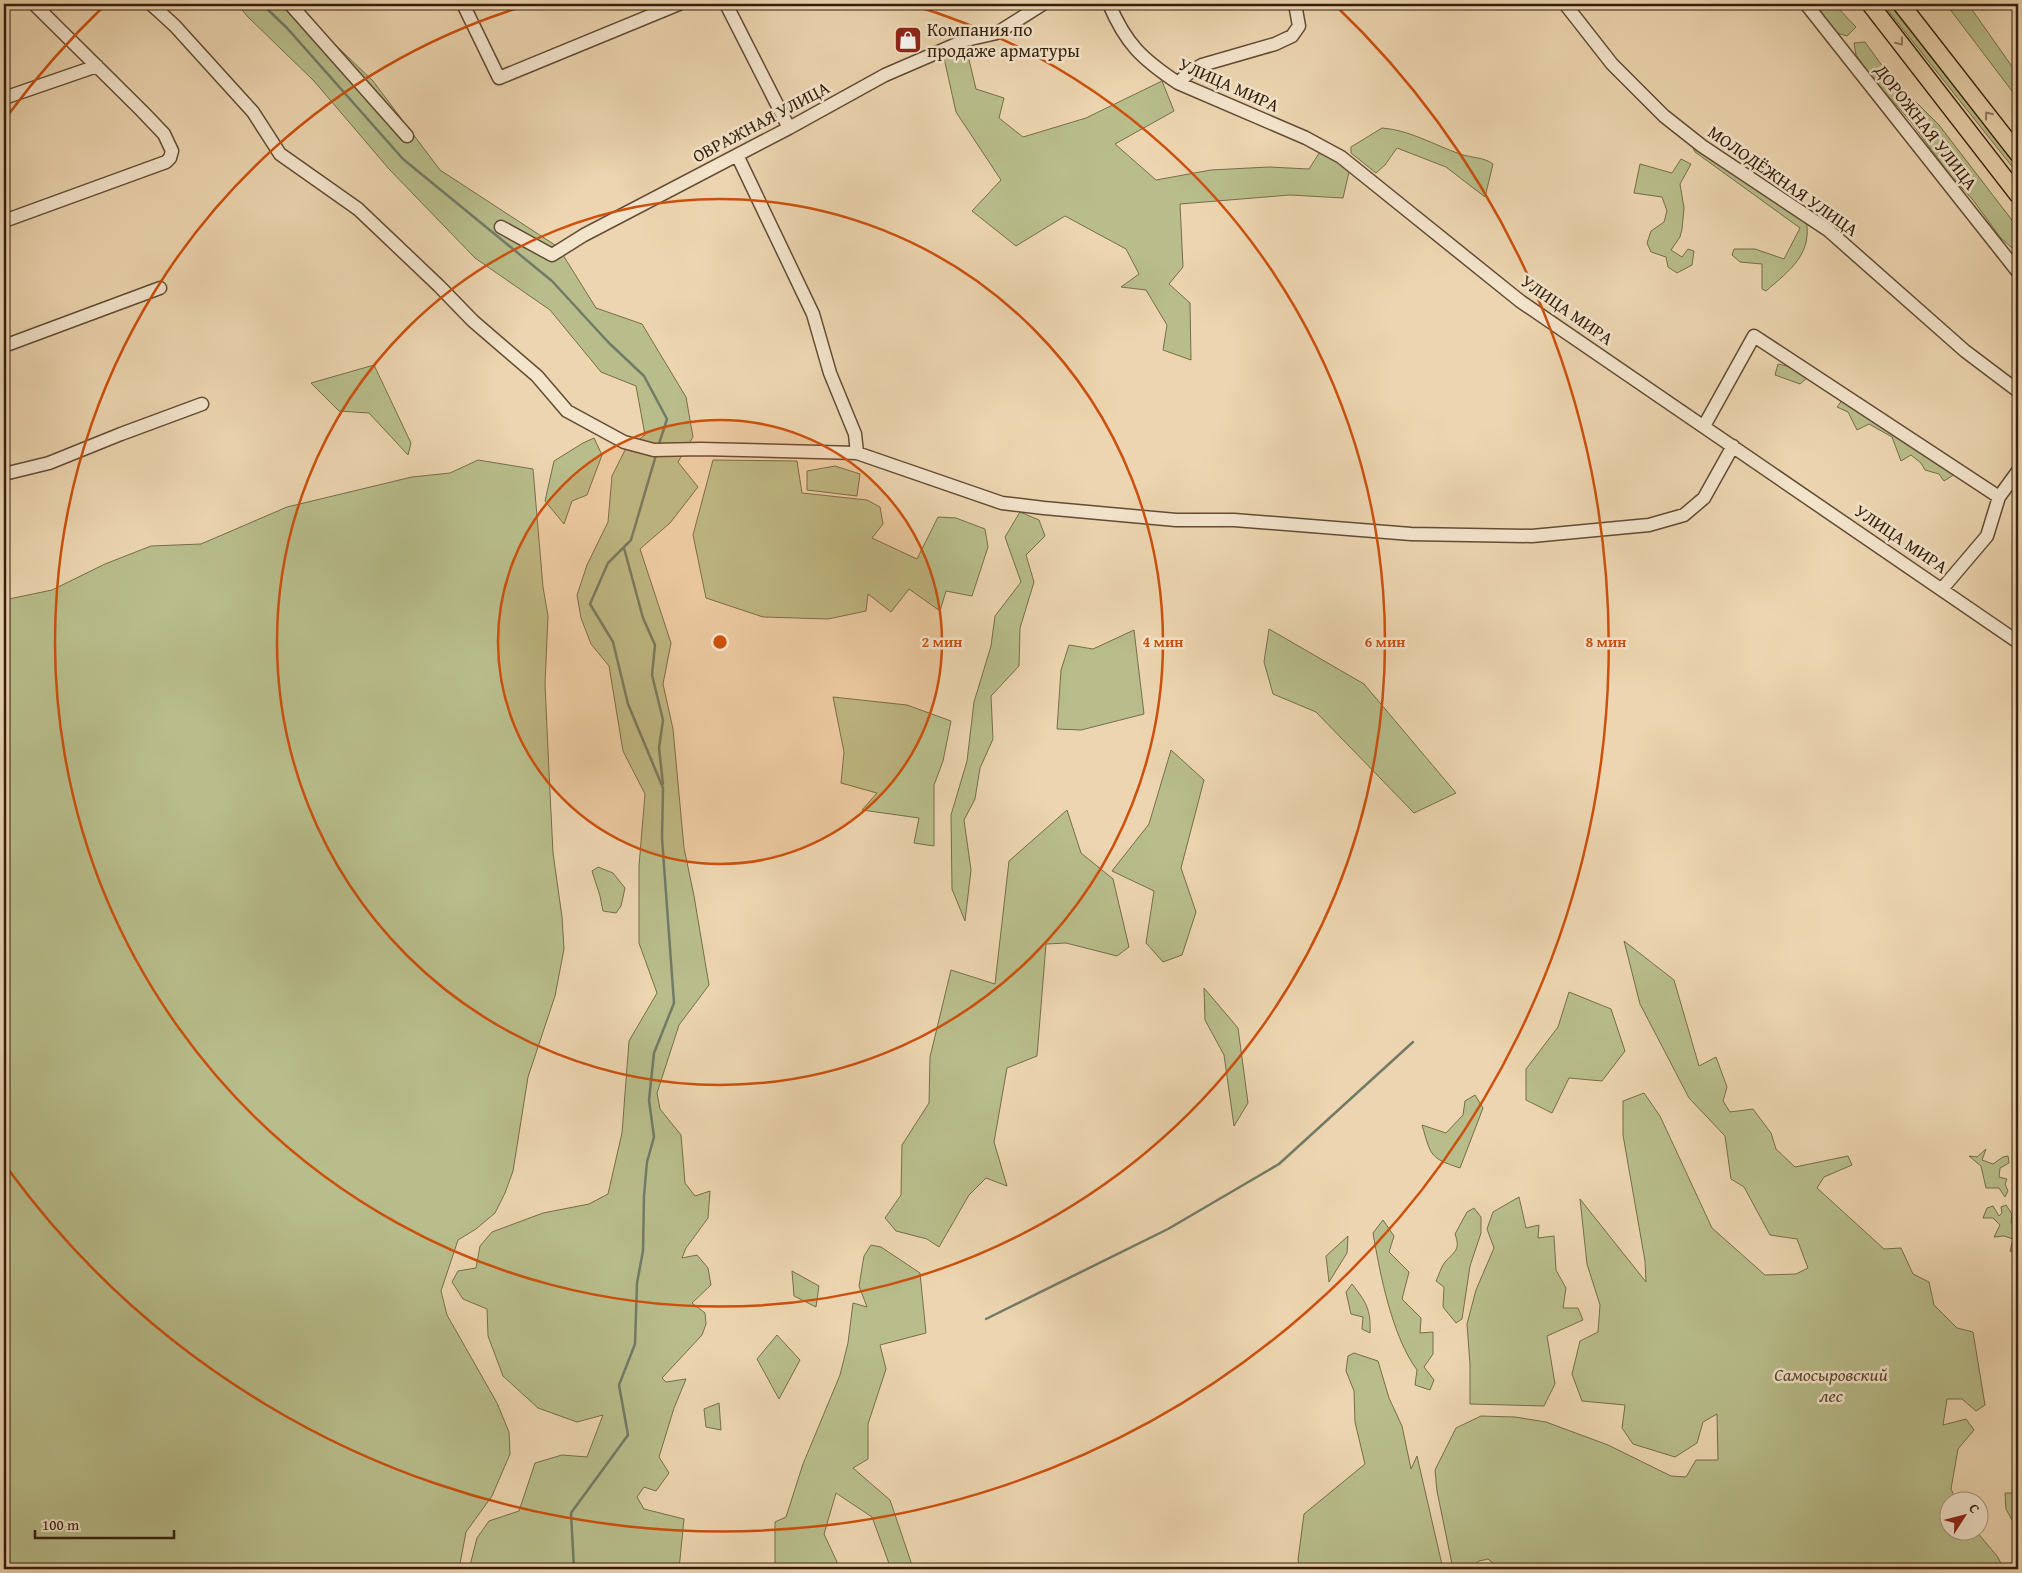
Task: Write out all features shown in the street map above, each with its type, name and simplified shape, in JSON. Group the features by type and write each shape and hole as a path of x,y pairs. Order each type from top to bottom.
{"main road":[{"path":"1870,4 2018,195"},
{"path":"1901,4 2018,154"}],"street":[{"path":"4,221 166,162 170,158 172,151 164,134 34,4"},
{"path":"151,4 175,26 253,112 280,154 358,209 473,321 537,376 566,411 624,442 659,450 857,454 1002,503 1176,520 1234,520 1410,534 1532,536 1649,525 1684,515 1704,498 1733,446"},
{"path":"290,4 407,136"},
{"path":"462,4 499,78 679,4"},
{"path":"726,4 789,128"},
{"name":"ОВРАЖНАЯ УЛИЦА","path":"501,227 552,255 584,235 737,156 885,74 966,40 997,33 1043,4"},
{"name":"УЛИЦА МИРА","path":"1109,4 1116,21 1135,51 1178,83 1330,150 1422,221 1520,301 2018,642"},
{"path":"1178,83 1191,71 1202,65 1275,44 1292,36 1299,26 1294,4"},
{"name":"МОЛОДЁЖНАЯ УЛИЦА","path":"1565,4 1612,64 1664,116 1702,146 1828,230 1965,351 2018,391"},
{"name":"ДОРОЖНАЯ УЛИЦА","path":"1806,4 2018,272"},
{"path":"4,98 97,66"},
{"path":"737,156 813,314 830,373 854,434 857,454"},
{"path":"4,346 160,288"},
{"path":"1704,426 1754,336 1999,497"},
{"path":"4,474 49,463 120,434 202,404"},
{"path":"1942,589 1987,536 1999,497 2018,471"}],"green space":[{"path":"237,4 293,4 373,81 440,170 558,247 596,308 642,324 686,397 693,437 678,462 698,487 670,523 640,549 671,643 663,684 673,729 684,848 709,985 679,1025 657,1093 660,1109 681,1135 685,1183 695,1196 710,1191 708,1218 686,1248 682,1258 697,1255 708,1268 711,1285 692,1303 705,1313 706,1324 702,1335 662,1378 666,1382 686,1379 674,1408 659,1457 669,1473 656,1491 644,1487 637,1497 644,1509 684,1519 679,1569 469,1569 477,1538 489,1521 519,1511 535,1463 562,1455 587,1457 603,1415 577,1422 538,1408 503,1376 488,1336 487,1309 463,1299 452,1282 458,1271 476,1268 480,1246 492,1232 543,1213 589,1204 608,1194 622,1133 629,1041 657,993 639,943 639,866 645,794 623,751 609,666 591,644 581,618 577,595 587,565 608,522 612,476 625,450 645,435 636,386 601,372 550,310 475,258 389,169 314,81"},
{"path":"1817,4 1834,4 1856,27 1847,36 1834,32"},
{"path":"1883,4 1889,4 2018,168 2018,174"},
{"path":"1946,4 1968,4 2018,75 2018,99"},
{"path":"1865,42 1888,74 1939,125 2018,228 2018,256 2000,237 1973,200 1950,175 1911,122 1870,75 1856,55 1854,43"},
{"path":"966,47 976,89 1004,98 999,118 1023,137 1086,118 1162,81 1174,111 1115,144 1156,180 1211,170 1269,167 1309,169 1323,147 1349,172 1343,198 1290,195 1180,204 1183,267 1169,284 1190,303 1191,360 1163,350 1167,325 1146,290 1121,287 1139,274 1126,249 1065,216 1016,246 972,211 1001,180 956,112 944,58"},
{"path":"1382,128 1412,135 1460,154 1486,160 1493,164 1485,197 1446,167 1397,148 1385,165 1376,173 1351,153 1351,147"},
{"path":"1690,142 1806,219 1806,242 1803,252 1791,268 1766,291 1762,289 1762,264 1740,262 1732,255 1734,249 1755,249 1784,259 1800,228 1695,152"},
{"path":"1681,159 1691,164 1680,184 1684,208 1682,229 1680,237 1671,250 1682,257 1688,249 1694,251 1692,265 1677,273 1668,267 1666,257 1651,252 1647,243 1651,231 1664,222 1667,211 1662,197 1634,193 1640,164 1672,173"},
{"path":"1778,364 1794,368 1808,377 1800,384 1775,375"},
{"path":"374,365 411,443 408,455 369,413 339,411 311,383"},
{"path":"1843,399 1955,474 1944,481 1939,474 1925,470 1921,463 1911,455 1901,461 1892,437 1869,424 1857,430 1848,412 1837,407"},
{"path":"594,438 602,455 587,495 572,501 564,524 545,501 554,461"},
{"path":"478,460 533,469 543,587 548,616 545,684 549,772 553,853 562,917 564,949 555,996 528,1077 513,1171 495,1213 476,1229 458,1240 441,1291 447,1315 497,1403 509,1432 510,1454 492,1496 466,1532 459,1569 4,1569 4,600 52,590 105,564 151,546 201,544 287,507 412,477 450,473"},
{"path":"713,460 797,461 802,493 867,500 880,507 883,524 872,538 917,559 938,517 956,518 985,529 988,547 972,596 946,591 940,611 909,589 891,612 868,594 866,611 828,619 763,617 706,598 693,535"},
{"path":"835,466 860,474 857,496 807,490 807,471"},
{"path":"1020,512 1039,520 1045,536 1026,555 1034,582 1020,628 1019,666 991,696 993,739 980,768 975,799 964,820 971,870 965,921 952,889 951,815 967,761 974,702 991,646 995,616 1021,582 1005,537"},
{"path":"1269,629 1364,684 1456,793 1414,813 1316,712 1273,694 1264,662"},
{"path":"1134,630 1144,714 1081,730 1057,729 1061,670 1069,645 1093,649"},
{"path":"833,697 907,705 951,721 943,761 934,785 934,846 914,843 919,818 862,810 877,793 841,783 844,752"},
{"path":"1171,750 1204,780 1181,868 1196,912 1182,955 1163,962 1146,943 1154,891 1112,871 1149,824"},
{"path":"1067,810 1081,853 1113,879 1129,947 1117,956 1066,943 1046,944 1037,1056 1007,1068 994,1142 1007,1186 986,1178 969,1195 939,1247 927,1239 896,1231 885,1218 901,1195 902,1145 929,1103 930,1057 951,970 995,984 1009,861"},
{"path":"598,867 613,873 625,888 621,906 616,913 603,911 592,871"},
{"name":"Самосыровский лес","path":"1624,941 1674,980 1699,1066 1716,1057 1727,1087 1723,1101 1730,1112 1753,1109 1771,1133 1776,1149 1795,1167 1848,1156 1852,1165 1824,1177 1817,1188 1884,1249 1901,1248 1913,1274 1929,1282 1934,1305 1957,1328 1973,1332 1985,1405 1976,1411 1962,1399 1947,1399 1943,1425 1966,1419 1974,1430 1958,1449 1951,1490 1940,1490 1940,1540 1984,1540 1997,1556 2004,1569 1500,1569 1488,1559 1479,1561 1469,1569 1453,1569 1437,1491 1435,1470 1456,1428 1481,1416 1515,1417 1546,1422 1608,1445 1671,1476 1686,1477 1696,1460 1718,1460 1717,1414 1703,1422 1697,1443 1675,1457 1633,1444 1622,1428 1625,1405 1582,1401 1572,1374 1580,1341 1598,1332 1600,1305 1587,1264 1580,1199 1646,1282 1645,1261 1623,1135 1623,1101 1644,1093 1660,1116 1712,1228 1765,1275 1796,1274 1808,1268 1797,1239 1770,1235 1744,1187 1731,1179 1725,1136 1689,1098 1640,1004"},
{"path":"1204,988 1238,1028 1248,1103 1234,1126 1224,1055 1205,1020"},
{"path":"1569,992 1611,1009 1625,1051 1602,1081 1569,1078 1552,1113 1526,1100 1526,1069 1558,1027"},
{"path":"1475,1095 1483,1108 1460,1168 1442,1161 1433,1154 1427,1143 1422,1125 1446,1133 1463,1115 1465,1101"},
{"path":"1986,1149 1982,1160 1993,1164 2008,1156 2009,1163 2000,1168 1999,1177 2007,1179 2005,1184 2008,1191 2005,1197 1999,1188 1986,1188 1981,1166 1969,1156 1977,1157"},
{"path":"1519,1197 1526,1228 1539,1225 1538,1238 1554,1236 1556,1270 1566,1288 1563,1308 1578,1308 1583,1320 1547,1336 1555,1384 1544,1406 1470,1404 1467,1324 1476,1290 1494,1248 1487,1229 1493,1212"},
{"path":"2006,1205 2012,1214 2011,1223 2018,1223 2018,1242 2012,1252 2010,1251 2013,1239 2004,1236 1994,1237 2000,1225 1993,1218 1983,1218 1987,1208 1993,1206 1999,1216 2002,1213 2001,1207"},
{"path":"1474,1208 1481,1217 1481,1233 1470,1266 1462,1319 1456,1323 1443,1307 1444,1287 1436,1281 1444,1264 1456,1250 1457,1239 1455,1234 1467,1212"},
{"path":"1383,1220 1394,1236 1389,1252 1409,1272 1402,1299 1421,1318 1420,1333 1433,1332 1433,1354 1424,1367 1434,1380 1430,1390 1415,1385 1417,1370 1408,1356 1388,1304 1373,1233"},
{"path":"1348,1236 1347,1253 1329,1282 1326,1256"},
{"path":"871,1245 881,1247 920,1273 926,1333 880,1345 886,1369 868,1424 868,1459 853,1468 890,1500 911,1562 911,1569 891,1569 872,1517 836,1493 824,1534 837,1562 833,1569 775,1569 775,1522 786,1517 803,1464 840,1375 848,1343 853,1303 867,1307 859,1286 864,1256"},
{"path":"792,1271 819,1286 816,1307 794,1296"},
{"path":"1352,1284 1367,1306 1370,1318 1370,1333 1362,1329 1363,1317 1351,1314 1346,1292"},
{"path":"777,1335 800,1360 779,1399 757,1359"},
{"path":"1354,1353 1378,1361 1389,1398 1402,1426 1411,1469 1417,1456 1443,1569 1300,1569 1298,1560 1304,1514 1365,1464 1355,1422 1354,1391 1346,1371 1348,1356"},
{"path":"719,1403 721,1430 706,1427 704,1409"},
{"path":"2005,1493 2018,1493 2018,1531 2006,1509"}],"waterway":[{"path":"262,4 287,28 403,159 552,281 608,342 644,376 667,419 658,447"},
{"path":"574,1569 571,1513 628,1435 619,1385 635,1344 637,1283 643,1251 647,1162 654,1137 649,1100 654,1053 674,1003 662,838 663,788 628,704 613,642 590,604 608,563 631,540 656,455"},
{"path":"624,548 643,618 655,645 652,675 663,720 659,748 663,784"},
{"path":"986,1319 1168,1229 1279,1164 1413,1042"}],"place":[{"name":"Компания по продаже арматуры","path":"908,40"}]}
